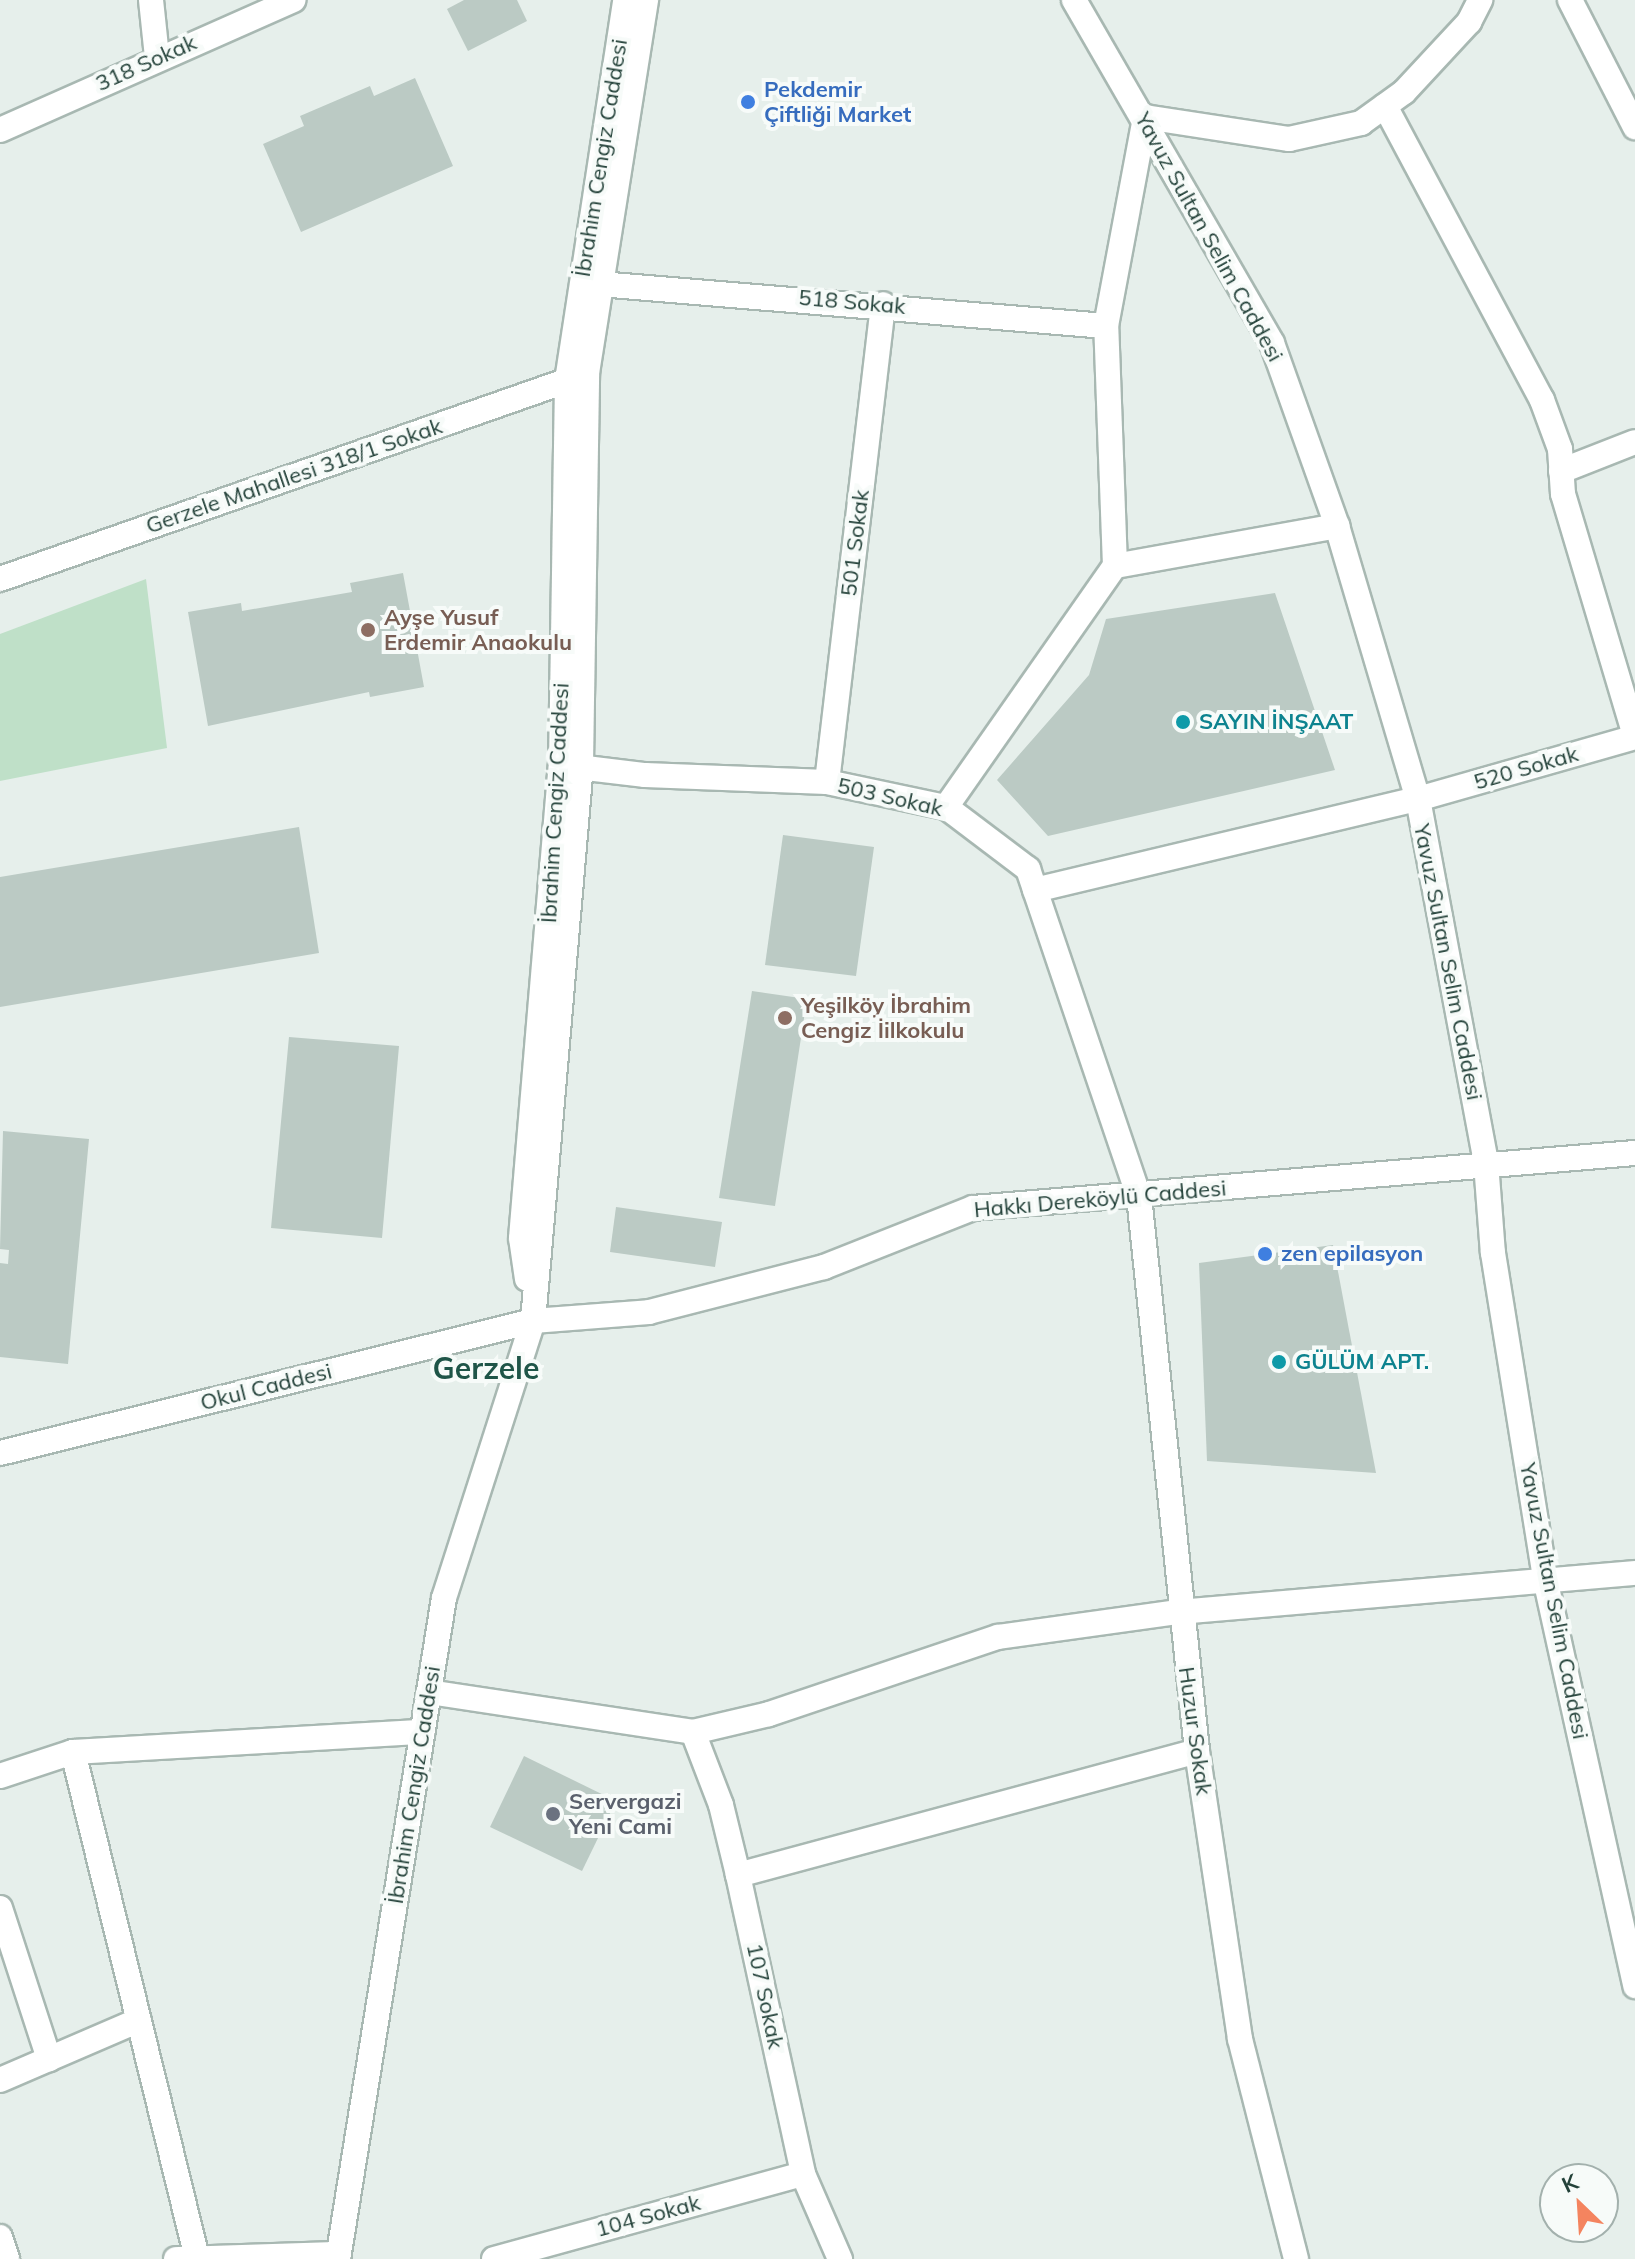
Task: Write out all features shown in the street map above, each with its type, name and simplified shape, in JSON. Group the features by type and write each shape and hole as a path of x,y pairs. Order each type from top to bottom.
{"street":[{"path":"151,0 157,57"},
{"name":"318 Sokak","path":"0,130 157,57 294,0"},
{"name":"İbrahim Cengiz Caddesi","path":"338,2256 444,1598 533,1321 521,1238 571,764 577,377 625,0"},
{"name":"İbrahim Cengiz Caddesi","path":"577,377 599,284 646,0"},
{"name":"Yavuz Sultan Selim Caddesi","path":"1074,0 1145,117 1272,343 1337,526 1418,799 1486,1163 1493,1253 1546,1583 1634,1977"},
{"path":"946,807 1115,566 1106,326 1145,117 1289,139 1361,123 1385,106 1469,22 1480,0"},
{"path":"1570,0 1635,127"},
{"path":"1385,106 1542,400 1560,449 1571,522 1635,736"},
{"name":"518 Sokak","path":"599,284 883,304 1106,326"},
{"name":"501 Sokak","path":"827,782 883,304"},
{"name":"Gerzele Mahallesi 318/1 Sokak","path":"0,579 577,377"},
{"path":"1561,471 1635,442"},
{"path":"1115,566 1337,526"},
{"name":"520 Sokak","path":"1035,890 1418,799 1635,736"},
{"name":"503 Sokak","path":"571,764 645,775 827,782 946,807 1028,869 1139,1196"},
{"name":"Hakkı Dereköylü Caddesi","path":"533,1321 649,1312 824,1267 973,1208 1635,1153"},
{"name":"Huzur Sokak","path":"1139,1196 1179,1612 1197,1751 1240,2039 1296,2259"},
{"name":"Okul Caddesi","path":"0,1453 533,1321"},
{"path":"429,1692 693,1732 769,1714 998,1637 1179,1612 1635,1573"},
{"path":"0,1776 73,1752 422,1732"},
{"name":"107 Sokak","path":"693,1732 721,1805 803,2174 840,2259"},
{"path":"738,1875 1197,1751"},
{"path":"73,1752 139,2020 187,2258 338,2256"},
{"path":"0,1908 49,2059"},
{"path":"0,2080 139,2020"},
{"name":"104 Sokak","path":"494,2259 803,2174"},
{"path":"0,2237 7,2259"}],"green space":[{"path":"146,579 167,748 0,781 0,634"}],"building":[{"path":"464,0 517,0 527,21 468,51 447,9"},
{"path":"415,78 453,166 301,232 263,144 304,126 300,116 370,86 374,96"},
{"path":"403,573 424,687 370,697 369,692 208,726 188,612 241,603 242,611 352,592 350,583"},
{"name":"SAYIN İNŞAAT","path":"1275,593 1335,770 1048,836 997,780 1089,675 1106,619"},
{"path":"299,827 319,953 0,1007 0,877"},
{"path":"783,835 874,847 856,976 765,965"},
{"path":"752,991 807,999 775,1206 719,1198"},
{"path":"289,1037 399,1046 382,1238 271,1228"},
{"path":"3,1131 89,1139 68,1364 0,1357 0,1263 8,1264 9,1250 0,1249"},
{"path":"616,1207 722,1222 715,1267 610,1252"},
{"name":"GÜLÜM APT.","path":"1333,1245 1376,1473 1207,1461 1199,1263"},
{"name":"Servergazi Yeni Cami","path":"524,1756 616,1801 582,1871 490,1827"}],"place":[{"name":"Pekdemir Çiftliği Market","path":"748,102"},
{"name":"Ayşe Yusuf Erdemir Anaokulu","path":"368,630"},
{"name":"SAYIN İNŞAAT","path":"1183,722"},
{"name":"Yeşilköy İbrahim Cengiz İilkokulu","path":"785,1018"},
{"name":"zen epilasyon","path":"1265,1254"},
{"name":"GÜLÜM APT.","path":"1279,1362"},
{"name":"Servergazi Yeni Cami","path":"553,1814"}],"district":[{"name":"Gerzele","path":"486,1368"}]}
